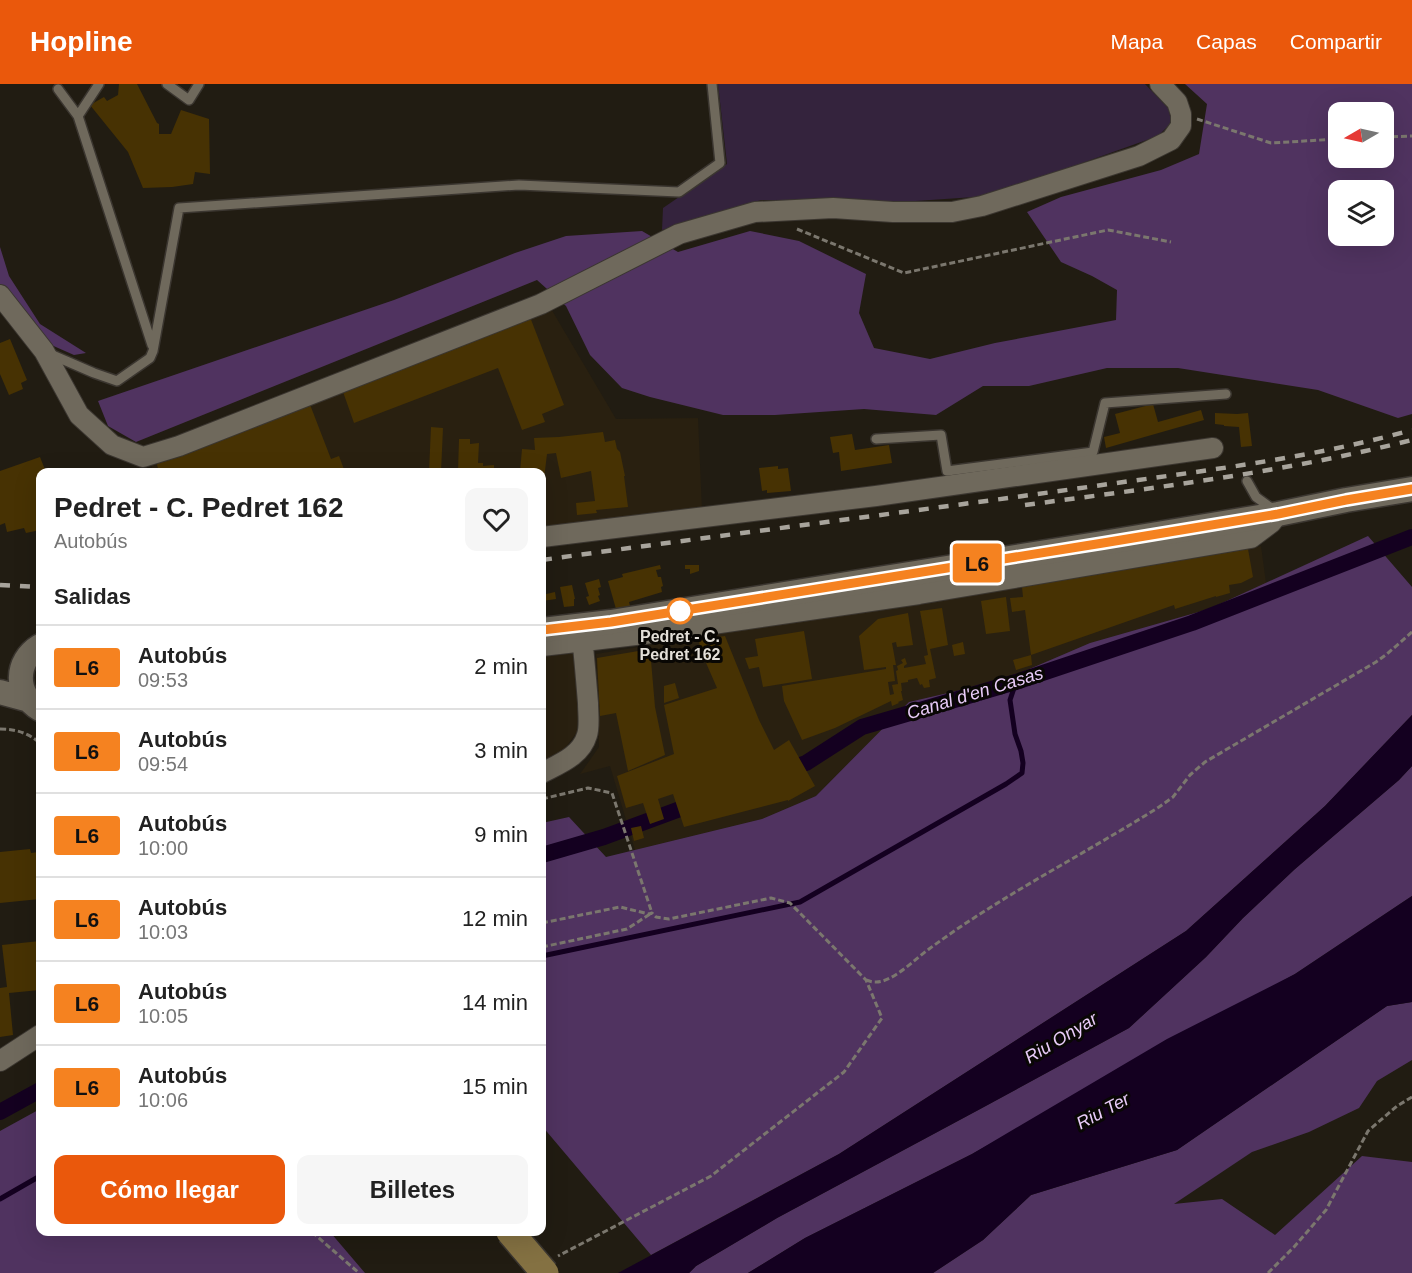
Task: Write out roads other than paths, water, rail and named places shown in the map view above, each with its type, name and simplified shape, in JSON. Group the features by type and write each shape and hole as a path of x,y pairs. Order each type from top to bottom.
{"main road":[{"path":"497,1236 529,1273"},
{"path":"515,1236 551,1265"}],"street":[{"path":"0,295 44,351 80,415 112,445 144,465 179,446 541,304 679,234 755,212 832,208 894,212 952,212 982,206 1139,156 1171,140 1181,126 1181,114 1177,102 1160,84"},
{"path":"546,536 948,478 1213,448"},
{"path":"546,645 623,621 1278,514 1412,489"},
{"path":"546,630 581,634"},
{"path":"546,771 570,758 587,735 589,716 586,666 581,634"},
{"path":"35,704 24,692 21,673 23,664 36,649"},
{"path":"0,678 23,664"},
{"path":"0,692 35,704"},
{"path":"0,1061 36,1038"}],"lane":[{"path":"78,116 99,84"},
{"path":"167,84 189,100 198,84"},
{"path":"44,351 94,374 117,381 150,357 179,208 519,185 679,192 720,163 712,84"},
{"path":"58,89 78,116 153,351"},
{"path":"876,439 941,435 948,478 1094,452 1105,404 1226,394"},
{"path":"1247,482 1256,496 1278,514"}],"water":[{"name":"Riu Onyar","path":"1412,715 1412,766 1399,780 1295,869 1206,957 1129,1028 777,1218 696,1266 689,1273 618,1273 839,1154 1186,931 1325,806"},
{"name":"Riu Ter","path":"1412,896 1412,1002 1387,1006 1177,1150 1031,1195 983,1240 933,1273 748,1273 805,1238 972,1154 1167,1039 1295,974"}],"waterway":[{"name":"Canal d'en Casas","path":"782,771 806,763 862,727 1016,682 1192,623 1412,537"},
{"path":"546,955 800,902 1006,784 1022,773 1023,763 1015,734 1010,700 1016,682"},
{"name":"Canal d'en Casas","path":"546,854 604,837 699,802"},
{"name":"Canal d'en Casas","path":"0,1112 36,1092"},
{"path":"0,1199 36,1178"}],"railway":[{"path":"546,559 1206,471 1330,449 1412,430"},
{"path":"1025,505 1268,470 1412,440"},
{"path":"0,585 36,587"}],"place":[{"name":"Pedret - C. Pedret 162","path":"680,611"}]}
